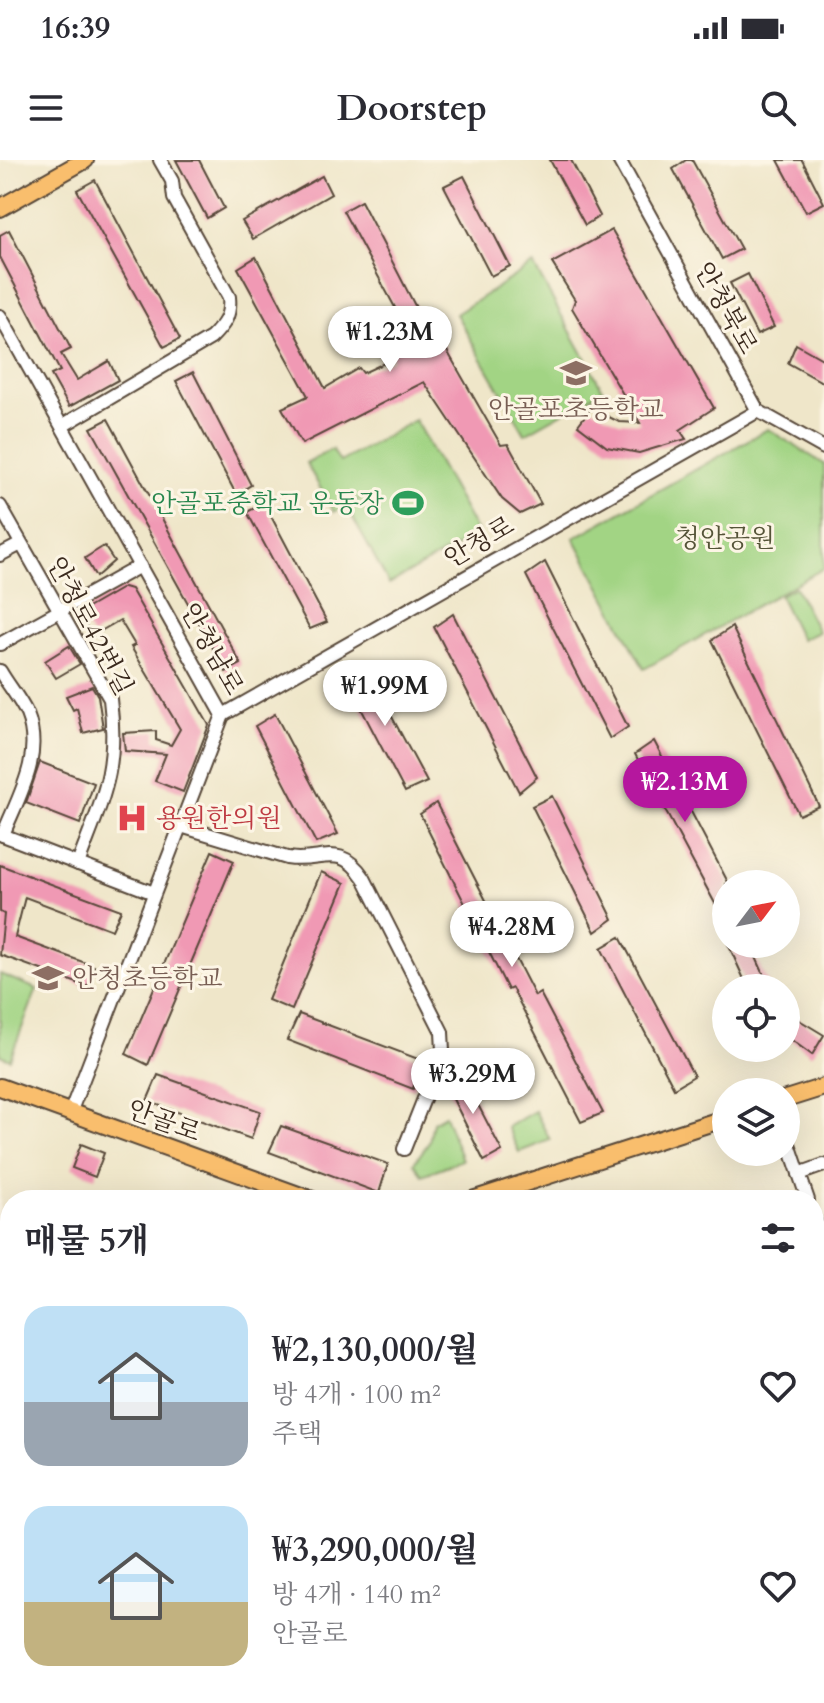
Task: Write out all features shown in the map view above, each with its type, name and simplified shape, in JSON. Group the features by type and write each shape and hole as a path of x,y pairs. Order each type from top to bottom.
{"main road":[{"path":"0,208 85,160"},
{"name":"안골로","path":"0,1087 284,1190"},
{"path":"800,1095 824,1087"},
{"path":"503,1190 712,1123"}],"street":[{"path":"62,426 211,338 223,326 231,311 229,297 174,198 172,181 160,160"},
{"name":"안청북로","path":"619,160 758,411"},
{"name":"안청남로","path":"0,316 223,715 70,1113"},
{"path":"758,411 824,448"},
{"name":"안청로","path":"223,715 758,411"},
{"name":"안청로42번길","path":"0,506 110,699 114,734 111,774 78,864"},
{"path":"0,555 21,544"},
{"path":"0,644 140,566"},
{"path":"0,671 26,713 33,738 31,766 1,835 154,893"},
{"path":"181,826 301,861 338,855 359,871 442,1032 443,1051 404,1149"},
{"path":"799,1174 824,1165"},
{"path":"796,1166 805,1190"}],"green space":[{"path":"533,264 603,390 525,434 456,314"},
{"name":"안골포중학교 운동장","path":"415,420 478,534 389,584 347,507 361,498 334,512 306,463 332,449 340,462"},
{"name":"청안공원","path":"768,429 824,464 824,568 644,669 574,538"},
{"path":"795,587 818,632 801,640 779,595"},
{"path":"0,974 37,989 10,1059 0,1055"},
{"path":"535,1111 550,1140 519,1152 507,1127"},
{"path":"445,1115 462,1160 422,1175 414,1163 429,1142 433,1122"}],"building":[{"path":"176,160 199,160 224,208 207,218"},
{"path":"550,160 571,160 600,216 585,225"},
{"path":"686,160 692,160 741,249 722,259 673,169"},
{"path":"778,160 802,160 824,203 806,212"},
{"path":"322,176 331,194 253,239 242,221"},
{"path":"464,176 510,266 491,276 444,186"},
{"path":"95,180 180,339 164,347 77,190"},
{"path":"361,201 428,331 434,328 501,445 508,444 541,504 520,514 502,499 424,382 302,444 282,408 308,396 238,268 256,257 325,388 359,368 363,373 393,359 390,350 412,339 343,211"},
{"path":"9,230 71,349 61,354 77,380 109,361 118,380 69,407 51,375 60,371 0,257 0,235"},
{"name":"안골포초등학교","path":"612,230 714,408 680,430 686,439 639,453 607,447 578,425 591,408 619,422 640,423 572,308 575,300 552,263"},
{"path":"748,274 774,327 757,335 730,283"},
{"path":"796,344 824,360 824,383 788,363"},
{"path":"193,372 251,485 236,494 176,381"},
{"path":"108,419 241,664 226,672 91,428"},
{"path":"264,503 327,622 310,629 247,512"},
{"path":"104,546 114,561 96,577 85,558"},
{"path":"545,562 628,727 610,739 526,575"},
{"path":"124,587 131,589 209,725 183,792 155,781 166,754 125,751 123,733 156,731 156,740 171,745 180,729 131,647 135,645 120,620 92,636 79,613"},
{"path":"453,614 537,777 519,792 434,627"},
{"path":"732,627 819,806 799,815 712,640"},
{"path":"69,646 80,664 56,678 45,661"},
{"path":"363,663 427,782 405,792 343,674"},
{"path":"92,686 98,696 103,728 83,733 77,708 73,710 66,696"},
{"path":"275,714 338,834 316,843 255,726"},
{"path":"654,741 722,870 712,870 712,898 635,754"},
{"path":"40,762 94,783 80,824 26,803"},
{"path":"552,796 613,919 595,932 532,806"},
{"path":"436,803 535,996 540,993 603,1113 581,1122 512,988 508,990 420,814"},
{"path":"212,851 234,861 148,1065 126,1054"},
{"name":"안청초등학교","path":"0,865 121,910 112,930 25,897 15,937 94,966 88,987 0,955 4,914 0,912"},
{"path":"321,872 345,883 292,1010 268,1000"},
{"path":"620,937 694,1076 674,1088 601,948"},
{"path":"734,958 756,958 764,974 742,974"},
{"path":"299,1014 421,1060 413,1089 287,1040"},
{"path":"800,1020 824,1035 812,1055 800,1046"},
{"path":"460,1070 502,1151 484,1161 444,1081"},
{"path":"158,1075 260,1111 251,1139 147,1101"},
{"path":"281,1126 388,1164 380,1190 371,1190 269,1152"},
{"path":"81,1144 104,1153 95,1177 72,1168"}],"place":[{"name":"안골포초등학교","path":"576,373"},
{"name":"안골포중학교 운동장","path":"408,503"},
{"name":"용원한의원","path":"132,818"},
{"name":"안청초등학교","path":"48,978"}]}
